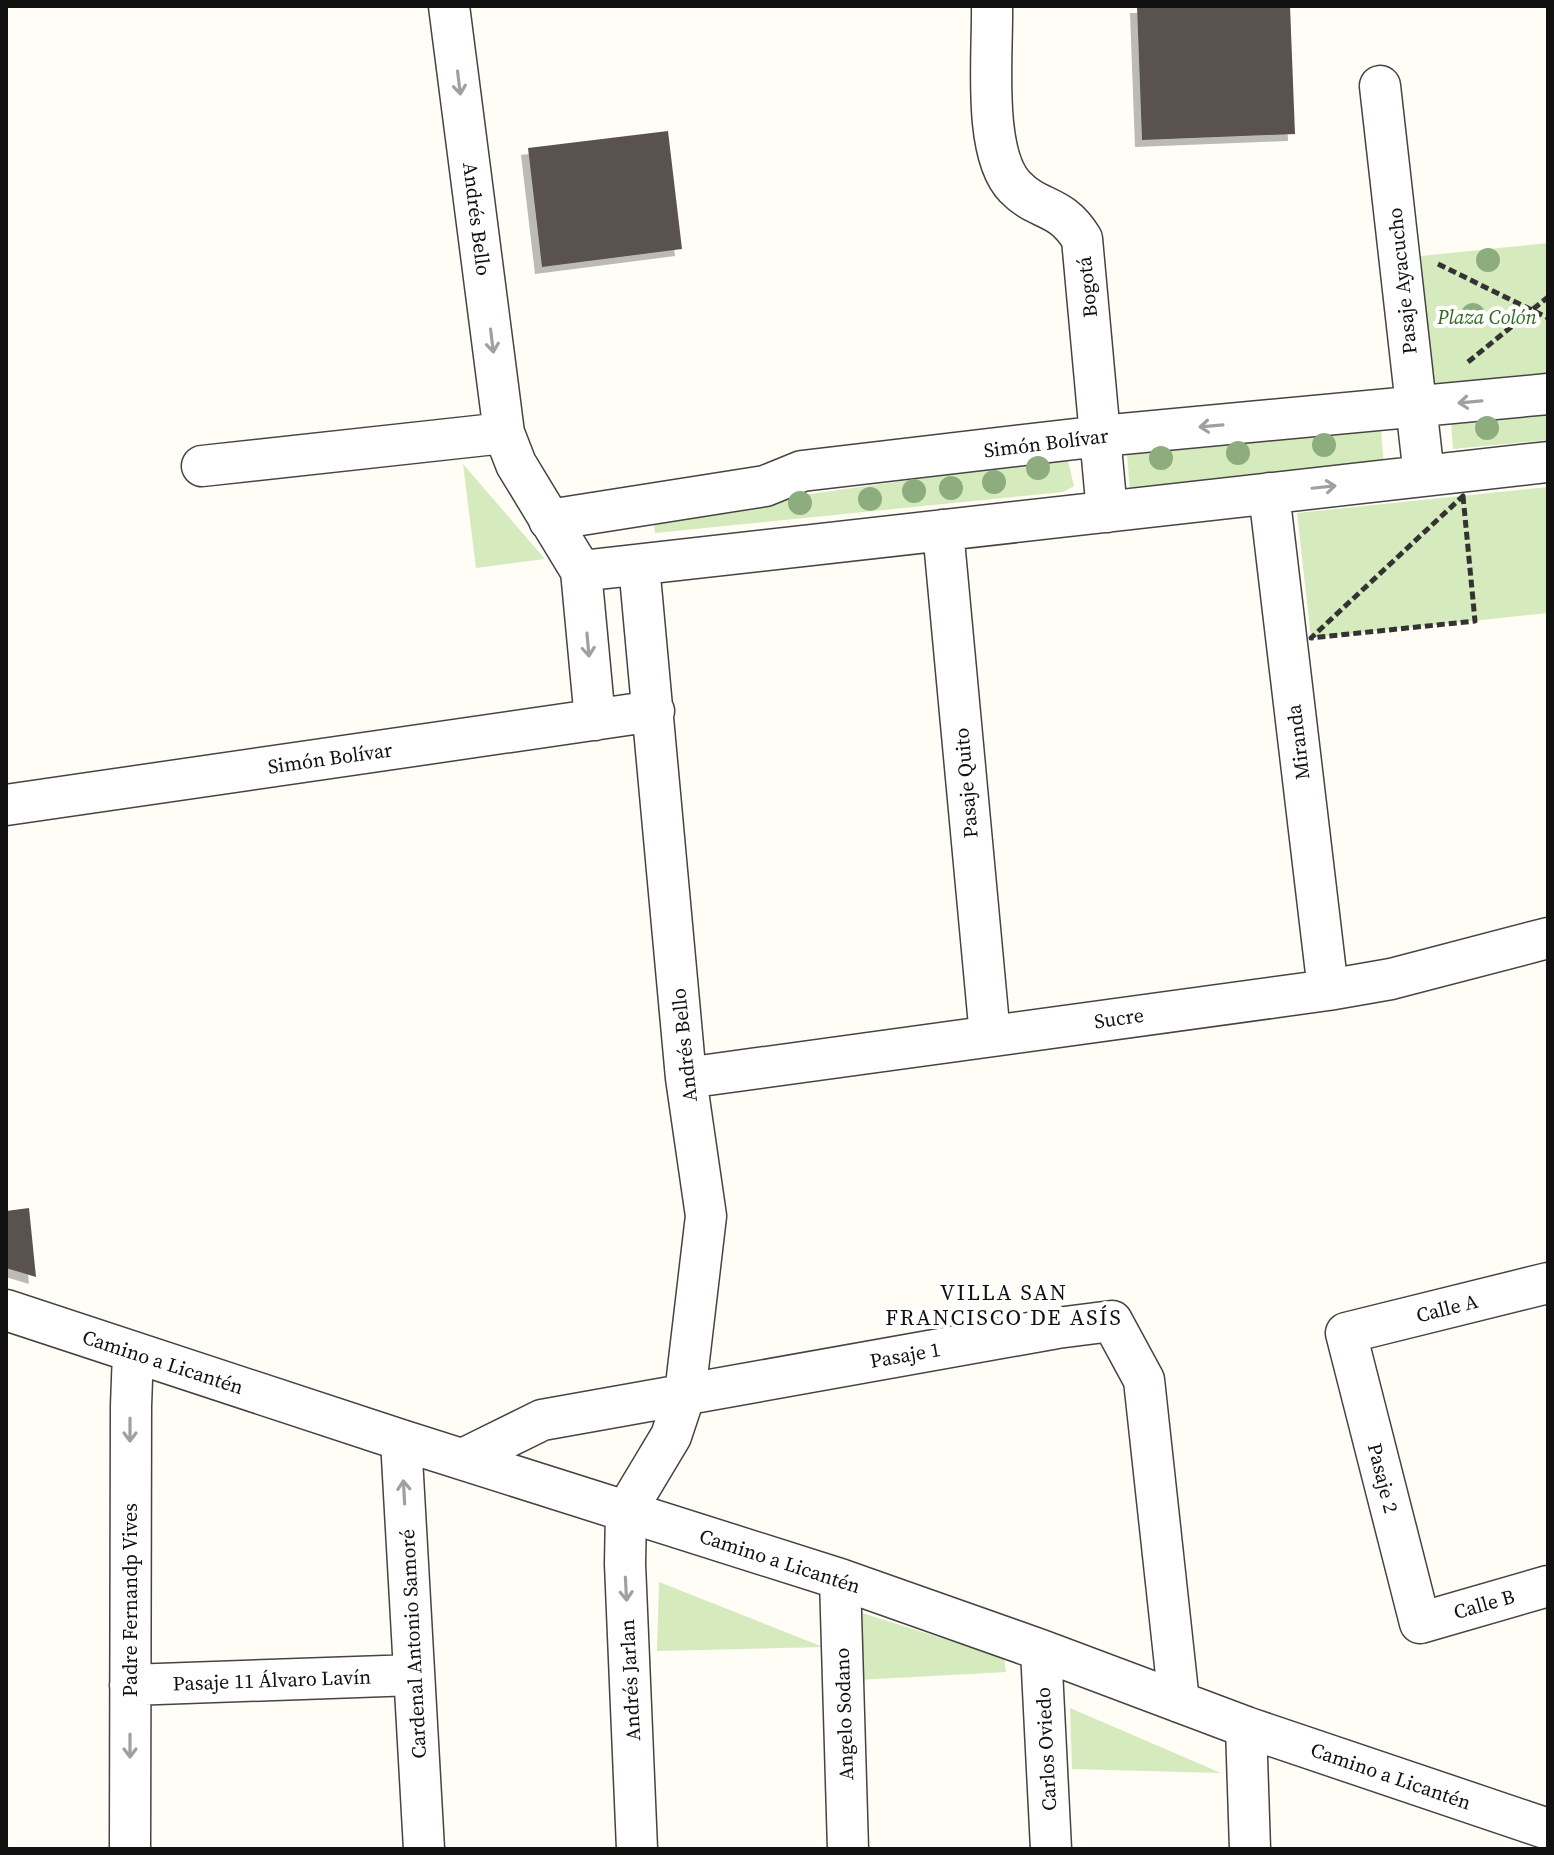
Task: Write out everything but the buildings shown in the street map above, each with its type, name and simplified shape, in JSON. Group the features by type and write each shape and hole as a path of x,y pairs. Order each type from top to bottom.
{"street":[{"name":"Andrés Bello","path":"449,6 504,433 516,464 581,571 595,720"},
{"name":"Bogotá","path":"992,6 993,123 999,161 1016,188 1028,199 1064,216 1082,239 1107,512"},
{"name":"Pasaje Ayacucho","path":"1380,86 1424,476"},
{"name":"Simón Bolívar","path":"549,520 765,486 802,471 1101,436 1548,394"},
{"path":"202,466 504,433"},
{"path":"581,571 1548,462"},
{"name":"Miranda","path":"1269,493 1328,990"},
{"name":"Pasaje Quito","path":"943,530 990,1036"},
{"name":"Andrés Bello","path":"626,1511 671,1436 685,1394 706,1216 686,1078 639,565"},
{"name":"Simón Bolívar","path":"6,805 654,711"},
{"name":"Sucre","path":"686,1078 1328,990 1391,979 1548,938"},
{"name":"Calle A","path":"1346,1333 1548,1283"},
{"name":"Camino a Licantén","path":"6,1310 401,1440 840,1579 1246,1727 1548,1829"},
{"name":"Pasaje 1","path":"463,1459 542,1420 1112,1321 1144,1380 1179,1702"},
{"name":"Pasaje 2","path":"1346,1333 1420,1623"},
{"name":"Padre Fernandp Vives","path":"130,1849 130,1421 133,1352"},
{"name":"Cardenal Antonio Samoré","path":"401,1440 424,1849"},
{"name":"Andrés Jarlan","path":"626,1511 625,1564 637,1849"},
{"name":"Angelo Sodano","path":"840,1579 848,1849"},
{"name":"Calle B","path":"1420,1623 1548,1586"},
{"name":"Carlos Oviedo","path":"1041,1650 1051,1849"},
{"name":"Pasaje 11 Álvaro Lavín","path":"130,1685 414,1675"},
{"path":"1246,1727 1250,1849"}],"path":[{"path":"1400,258 1421,256 1548,318"},
{"path":"1462,366 1548,297"},
{"path":"1463,496 1475,621 1311,638 1357,594 1463,496"}],"green space":[{"name":"Plaza Colón","path":"1548,243 1548,377 1433,388 1421,256"},
{"path":"1548,411 1548,440 1453,449 1451,422"},
{"path":"1381,428 1384,470 1130,493 1127,453"},
{"path":"1059,459 1068,461 1074,486 1063,492 655,533 653,516"},
{"path":"463,464 545,559 476,568"},
{"path":"1548,487 1548,613 1311,638 1297,513"},
{"path":"659,1582 823,1647 657,1651"},
{"path":"831,1603 1004,1658 1006,1672 839,1681"},
{"path":"1070,1708 1221,1773 1072,1769"}],"district":[{"name":"VILLA SAN FRANCISCO DE ASÍS","path":"1004,1304"}]}
